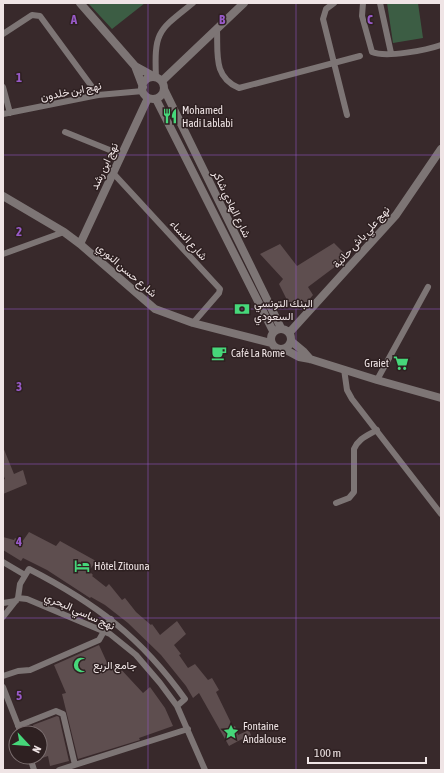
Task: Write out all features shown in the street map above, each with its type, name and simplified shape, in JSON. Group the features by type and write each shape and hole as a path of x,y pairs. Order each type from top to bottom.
{"street":[{"path":"80,3 135,66 159,82"},
{"path":"159,82 147,80 147,94 160,97 159,82 155,57 158,38 165,26 193,3"},
{"path":"159,82 217,30 244,3"},
{"path":"334,3 326,9 323,19 333,64 347,115"},
{"path":"363,3 362,16 370,49 375,53 391,53 430,48 441,45"},
{"path":"380,3 391,53"},
{"path":"3,34 32,15 40,16 98,95"},
{"path":"217,30 219,69 224,79 239,88 360,56"},
{"name":"شارع الهادي شاكر","path":"135,66 147,94 277,330"},
{"name":"شارع الهادي شاكر","path":"159,82 277,330"},
{"path":"3,87 10,113"},
{"name":"نهج ابن خلدون","path":"3,114 98,95 147,94"},
{"name":"نهج ابن رشد","path":"80,244 122,155 147,94"},
{"path":"65,132 122,155"},
{"name":"نهج علي باش حانبة","path":"290,337 396,215 441,149"},
{"name":"شارع النساء","path":"113,173 220,289 219,293 193,323"},
{"name":"شارع حسن النوري","path":"3,196 64,232 80,244 147,304 169,315 193,323 271,343"},
{"path":"3,254 64,232"},
{"path":"377,380 428,287"},
{"path":"310,359 290,337 277,330 270,339 275,348 284,349 299,357 441,398"},
{"path":"284,349 290,337"},
{"path":"344,369 347,390 352,399 441,514"},
{"path":"336,503 349,498 354,492 354,449 359,440 377,430"},
{"path":"3,562 25,575"},
{"path":"3,617 17,599 20,584 29,569 68,589 111,619 142,646 168,675 185,699 176,706"},
{"path":"3,603 17,599"},
{"name":"نهج ساسي البحري","path":"17,599 27,599 105,631 141,660 160,682 176,706 188,729 205,770"},
{"path":"3,676 18,671 30,670 99,640 111,619"},
{"path":"3,687 18,725"},
{"path":"21,725 56,711 61,712 63,714 75,765"},
{"path":"59,770 188,729"}],"green space":[{"path":"88,3 145,3 112,29"},
{"path":"387,3 418,3 423,38 393,43"}],"building":[{"path":"334,243 348,257 308,287 313,295 307,302 288,302 279,284 283,279 260,254 280,244 297,266"},
{"path":"3,447 14,474 23,470 27,484 3,494 3,480 5,479 3,474"},
{"path":"29,532 56,546 60,541 96,561 89,571 93,575 92,576 106,587 109,584 122,600 125,598 136,612 151,625 152,624 160,635 177,621 186,634 174,645 181,654 179,655 188,668 195,664 208,680 212,678 219,690 216,692 233,727 235,726 238,735 249,730 252,738 244,743 242,739 229,746 199,693 193,698 186,686 161,655 128,623 105,605 91,597 90,598 47,570 23,558 21,561 3,550 3,537 14,540 15,538 22,542"},
{"path":"99,645 109,667 116,664 143,693 150,687 165,708 173,726 139,738 140,740 78,759 62,694 66,693 54,665"},
{"path":"57,716 59,717 69,761 50,766 48,756 48,725 33,725"}],"place":[{"name":"Mohamed Hadi Lablabi","path":"170,116"},
{"name":"البنك التونسي السعودي","path":"242,309"},
{"name":"Café La Rome","path":"219,353"},
{"name":"Graiet","path":"401,363"},
{"name":"Hôtel Zitouna","path":"82,566"},
{"name":"جامع الربع","path":"81,665"},
{"name":"Fontaine Andalouse","path":"231,732"}]}
